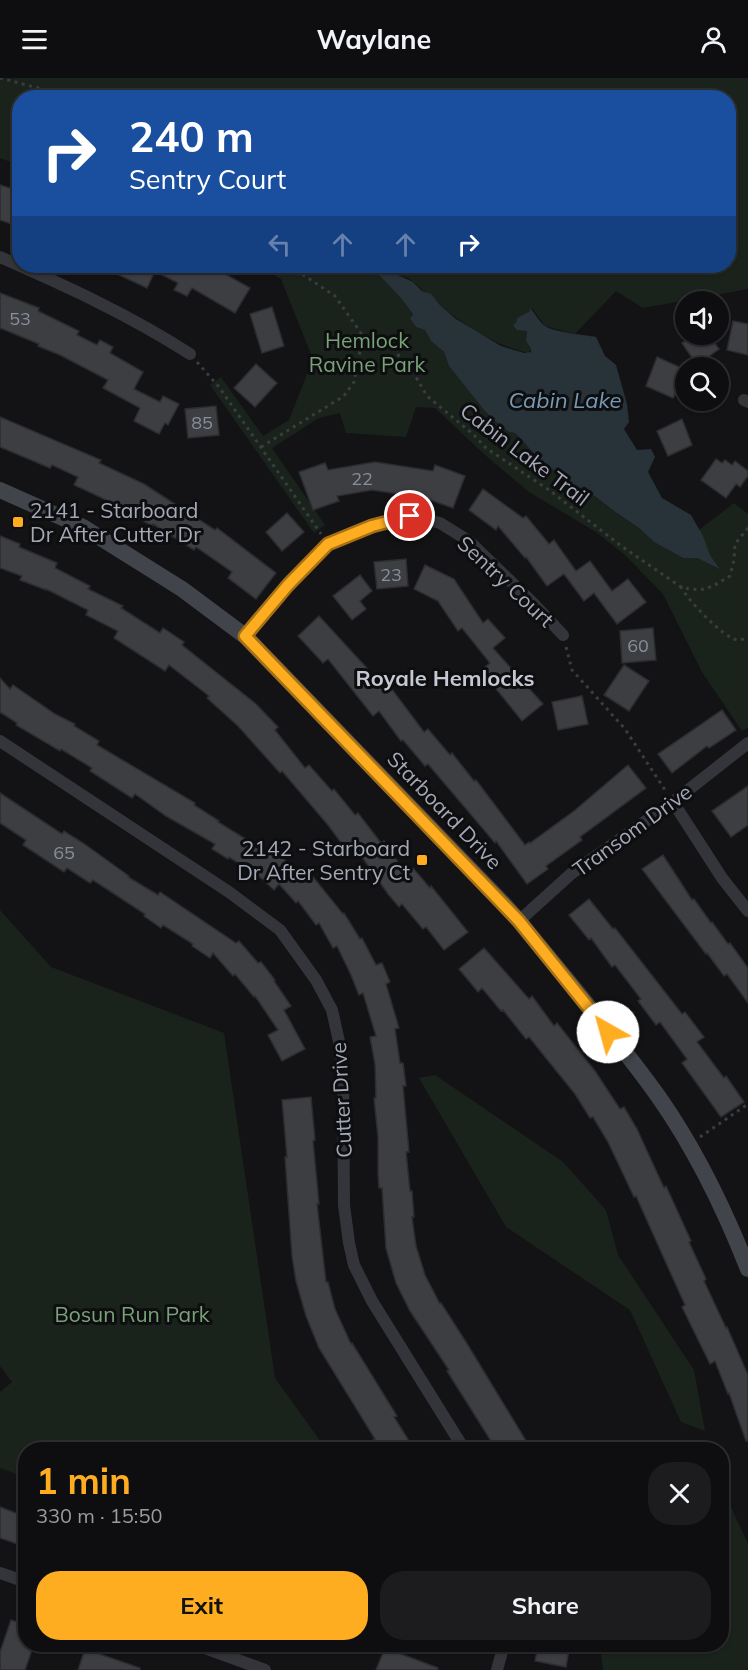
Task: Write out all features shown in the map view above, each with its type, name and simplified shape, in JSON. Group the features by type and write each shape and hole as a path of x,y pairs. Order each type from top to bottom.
{"street":[{"path":"36,273 155,331 190,354"},
{"name":"Starboard Drive","path":"0,490 83,526 182,589 245,636 519,921 658,1096 689,1145 724,1210 748,1269"},
{"name":"Sentry Court","path":"245,636 288,585 328,544 372,526 410,516 440,523 469,541 534,604 563,636"},
{"name":"Cutter Drive","path":"0,741 229,892 280,930 316,980 332,1010 340,1046 344,1086 344,1205 354,1265 372,1301 460,1442"},
{"name":"Transom Drive","path":"519,921 572,873 673,802 748,743"},
{"path":"673,802 722,878 748,911"},
{"path":"0,1573 18,1579"},
{"path":"216,1652 264,1670"},
{"path":"497,1670 502,1652"}],"path":[{"path":"0,78 43,90"},
{"path":"261,447 344,396 354,382 363,336 335,296 300,273"},
{"name":"Cabin Lake Trail","path":"363,336 393,349 413,372 428,396 486,448 549,490 681,587 686,596 708,620 729,636 738,640 748,638"},
{"path":"190,354 219,387 328,544"},
{"path":"681,587 697,591 717,584 730,576 735,544 748,528"},
{"path":"563,636 572,670 625,729 673,802"},
{"path":"689,1145 748,1104"}],"green space":[{"name":"Hemlock Ravine Park","path":"0,78 748,78 748,289 729,292 675,291 675,302 643,308 616,291 575,334 545,326 532,308 517,318 516,323 527,331 526,341 531,349 528,353 500,344 474,330 407,278 379,275 413,314 410,319 416,327 425,330 431,341 444,352 449,366 496,422 509,432 515,433 542,462 558,473 567,483 586,490 639,528 654,542 683,558 697,558 719,567 710,555 699,530 734,503 748,514 748,727 742,731 702,672 663,594 625,555 596,532 529,492 435,408 416,407 406,437 346,433 340,413 319,418 272,448 325,525 314,533 210,385 221,377 263,436 289,420 313,359 281,279 271,273 736,273 736,90 12,90 12,162 0,158"},
{"name":"Bosun Run Park","path":"0,910 51,967 224,1033 275,1378 321,1442 18,1442 18,1474 0,1468 0,1392 12,1382 0,1366"},
{"path":"435,1075 563,1162 606,1210 618,1255 694,1370 705,1431 681,1422 630,1310 506,1227 419,1078"},
{"path":"729,1504 748,1544 748,1670 603,1670 601,1652 729,1652"}],"water":[{"name":"Cabin Lake","path":"379,273 394,273 413,282 422,291 431,294 456,319 501,346 524,353 531,352 526,341 527,331 517,330 513,325 517,318 530,311 530,308 549,328 596,337 605,356 616,365 627,404 629,422 624,429 637,450 651,449 655,457 648,472 662,498 691,515 703,536 710,555 720,569 697,558 683,558 654,542 639,528 596,497 586,490 567,483 558,473 542,462 515,433 509,432 484,410 449,366 444,352 431,341 425,330 416,327 410,319 413,314"}],"building":[{"path":"0,185 12,189 12,224 0,220"},
{"path":"115,273 154,273 147,288"},
{"path":"159,273 223,273 250,288 235,313 192,288 187,296 174,290 178,283"},
{"path":"0,293 39,308 38,311 79,331 77,335 97,345 100,340 113,347 110,353 143,372 134,389 160,402 163,396 179,404 168,425 165,423 159,434 134,421 140,408 103,388 108,380 38,346 39,344 0,328"},
{"path":"272,307 284,346 262,353 250,314"},
{"path":"733,321 748,324 748,355 727,350"},
{"path":"683,345 716,345 719,349 708,357 692,357"},
{"path":"657,357 675,365 673,398 646,386"},
{"path":"256,364 277,383 255,407 234,388"},
{"path":"216,406 219,435 188,438 185,409"},
{"path":"0,417 101,460 99,463 144,484 215,530 217,528 276,573 256,599 228,578 232,572 196,547 194,550 153,524 152,526 131,514 132,512 74,485 78,477 52,465 50,468 0,447"},
{"path":"682,419 692,445 668,456 657,431"},
{"path":"716,459 722,463 725,460 732,465 735,461 748,471 748,476 740,487 736,484 726,498 701,480"},
{"path":"375,462 433,471 435,465 465,476 453,508 425,498 372,490 337,496 339,501 313,510 299,472 325,463 328,470"},
{"path":"483,489 523,518 526,516 549,544 554,540 576,571 590,561 612,591 628,579 646,602 617,624 594,593 584,601 564,574 547,586 526,557 498,526 496,530 469,510"},
{"path":"287,513 304,532 282,551 266,532"},
{"path":"0,536 20,544 19,547 57,563 55,568 90,586 88,589 123,606 121,608 160,633 163,628 184,642 182,645 256,704 278,727 275,730 305,768 309,765 332,791 334,789 355,815 358,813 381,843 384,841 406,874 413,868 430,888 431,886 468,932 444,950 426,927 423,929 402,904 399,907 355,847 348,852 282,771 280,773 238,726 207,698 209,696 169,665 165,671 114,638 118,631 86,615 88,610 46,589 20,580 22,576 0,568"},
{"path":"406,559 408,586 377,589 374,562"},
{"path":"425,565 454,579 483,623 488,619 505,638 493,648 543,704 522,721 481,670 490,663 462,628 458,631 438,601 414,589"},
{"path":"360,575 372,591 360,601 366,609 352,620 333,596"},
{"path":"319,616 376,678 385,686 388,684 424,732 428,729 450,755 452,753 474,781 476,780 525,845 574,811 628,765 646,788 580,837 582,840 546,866 548,869 527,884 496,841 495,843 428,764 425,766 403,740 401,741 379,711 373,716 328,659 323,663 298,636"},
{"path":"653,628 656,660 622,663 620,631"},
{"path":"624,665 649,681 629,711 604,695"},
{"path":"0,678 10,689 13,685 55,714 75,724 74,726 99,741 97,745 195,803 194,805 218,822 273,856 277,853 299,873 305,867 344,913 360,939 362,938 376,965 382,963 390,982 386,984 399,1028 395,1029 406,1086 403,1086 409,1152 406,1152 410,1191 412,1191 414,1217 412,1217 416,1246 425,1275 440,1304 527,1442 492,1442 447,1371 449,1370 410,1311 396,1283 386,1248 382,1188 379,1188 378,1137 374,1098 376,1098 375,1064 370,1037 376,1036 363,993 359,995 337,946 333,948 319,923 316,925 298,901 296,903 279,884 274,890 261,878 212,849 215,844 166,816 135,794 132,798 90,771 92,768 16,725 17,723 0,712"},
{"path":"582,696 588,724 558,730 552,702"},
{"path":"722,710 736,730 709,748 707,746 672,773 658,754"},
{"path":"748,786 748,825 731,837 712,811"},
{"path":"0,793 62,834 64,831 83,843 128,877 158,895 160,892 236,943 239,941 258,963 261,962 291,1006 284,1010 305,1049 282,1061 268,1035 278,1030 255,996 213,953 210,958 163,925 161,928 144,916 145,914 93,880 90,883 67,868 64,872 23,845 26,840 0,823"},
{"path":"663,855 692,900 694,899 748,968 748,1003 727,974 724,976 706,954 642,869"},
{"path":"589,899 613,929 615,928 682,1014 685,1012 704,1037 697,1042 724,1078 726,1076 744,1102 721,1117 682,1063 687,1059 660,1022 656,1025 638,1001 641,999 615,965 612,967 591,938 589,940 569,915"},
{"path":"484,948 529,999 532,996 554,1026 557,1023 595,1071 620,1109 624,1107 637,1129 691,1241 689,1242 706,1279 704,1281 748,1375 748,1441 746,1441 715,1361 710,1364 682,1307 685,1305 636,1196 634,1197 608,1142 593,1117 590,1118 575,1094 529,1037 526,1039 482,988 478,992 459,969"},
{"path":"311,1097 319,1204 317,1204 326,1282 328,1282 335,1309 351,1344 397,1416 394,1417 410,1442 374,1442 375,1439 319,1348 306,1316 292,1256 282,1100"},
{"path":"0,1507 18,1514 18,1544 0,1538"},
{"path":"11,1620 18,1622 18,1652 31,1652 25,1670 0,1670 0,1652"},
{"path":"84,1652 94,1652 140,1668 140,1670 78,1670"},
{"path":"383,1652 396,1652 438,1668 437,1670 376,1670"},
{"path":"537,1652 569,1652 566,1667 535,1661"}],"place":[{"name":"2141 - Starboard Dr After Cutter Dr","path":"18,522"},
{"name":"2142 - Starboard Dr After Sentry Ct","path":"422,860"}],"district":[{"name":"Royale Hemlocks","path":"445,678"}],"route":[{"path":"410,516 372,526 328,544 288,585 245,636 519,921 608,1032"}]}
